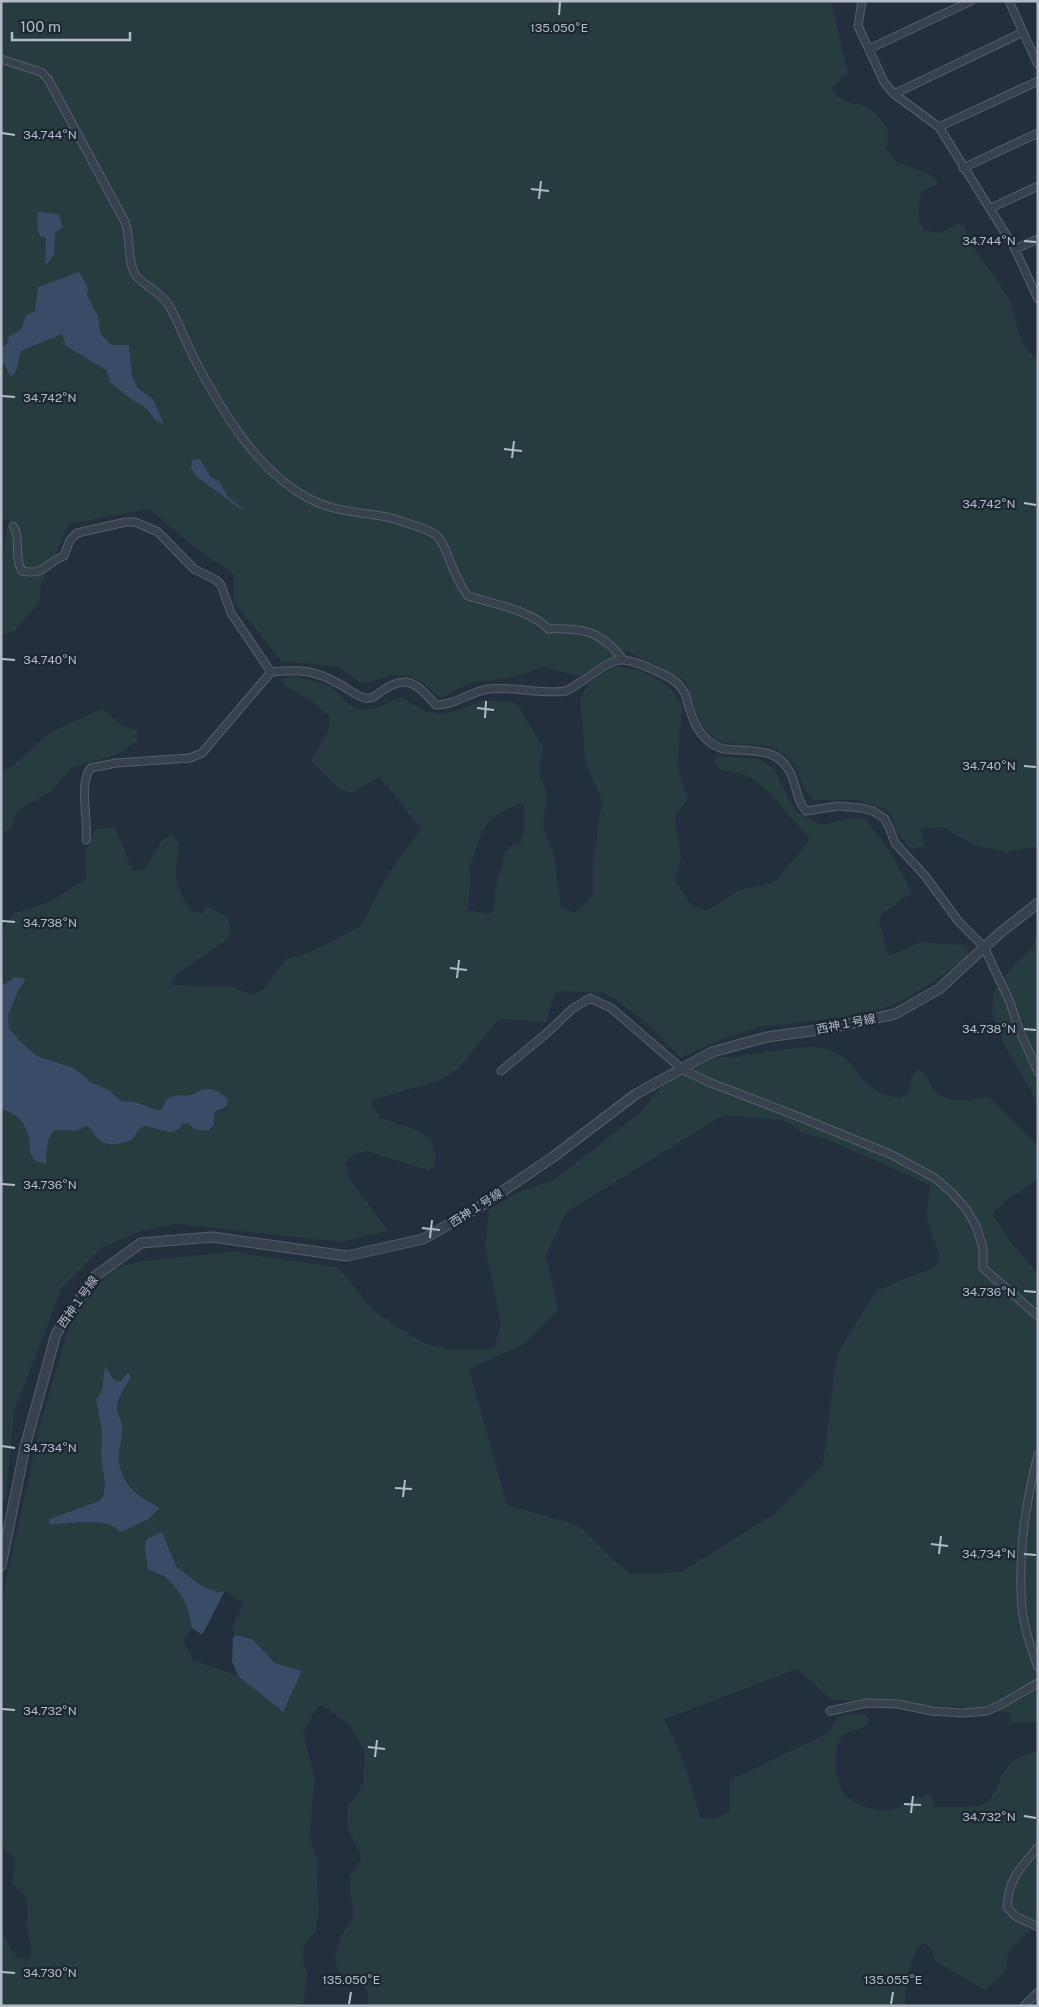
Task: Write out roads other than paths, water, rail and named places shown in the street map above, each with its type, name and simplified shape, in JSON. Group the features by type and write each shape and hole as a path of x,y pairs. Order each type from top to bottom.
{"street":[{"path":"862,1 858,26 884,82 894,94 939,127 1015,249 1038,299"},
{"path":"869,49 971,1"},
{"path":"1009,1 1038,65"},
{"path":"894,94 1023,32"},
{"path":"1,60 42,72 48,79 125,222 129,233 131,262 135,274 158,292 167,304 196,363 247,444 270,470 287,484 322,504 358,513 388,517 425,529 436,535 444,544 452,568 468,596 507,609 523,612 535,618 548,629 588,630 599,636 622,658 640,663 680,685 697,727 706,740 723,749 769,752 776,756 787,767 793,779 801,807 806,811 838,806 862,808 873,811 884,818 895,843 926,877 958,922 984,947 1009,1000 1019,1029 1038,1072"},
{"path":"939,127 1038,81"},
{"path":"963,168 1038,133"},
{"path":"991,208 1038,186"},
{"path":"1015,249 1038,239"},
{"path":"13,526 17,532 17,562 22,571 32,573 45,569 58,558 64,556 70,540 78,533 126,522 142,524 158,532 194,569 216,580 221,585 230,613 271,672"},
{"path":"86,840 88,829 85,801 86,778 91,768 116,763 190,758 202,753 271,672 307,670 325,675 363,698 372,698 392,683 399,681 411,683 423,691 436,705 447,705 488,689 567,690 611,662 622,658"},
{"name":"西神１号線","path":"1,1566 25,1447 56,1334 94,1277 141,1243 212,1236 348,1256 424,1239 481,1206 553,1157 636,1094 712,1052 767,1036 825,1029 894,1014 939,989 984,947 1038,902"},
{"path":"501,1071 547,1033 572,1009 590,998 611,1008 682,1069 706,1081 890,1154 934,1178 952,1193 967,1210 977,1228 983,1248 984,1268 1038,1316"},
{"path":"1038,1455 1029,1495 1022,1558 1022,1609 1038,1668"},
{"path":"830,1711 867,1703 898,1704 932,1711 963,1713 986,1711 1038,1683"},
{"path":"1038,1847 1012,1879 1008,1890 1007,1907 1015,1916 1038,1927"},
{"path":"1024,2006 1038,1992"}],"water":[{"path":"38,212 59,214 63,228 55,232 54,254 47,264 45,262 46,238 40,236 39,233"},
{"path":"79,272 88,288 87,295 98,316 101,334 111,345 129,345 132,375 138,388 153,399 164,424 156,421 146,408 135,402 110,382 107,371 66,346 62,334 21,351 16,372 11,377 4,364 1,365 1,348 8,343 9,336 21,330 26,315 35,311 38,287"},
{"path":"200,459 211,477 219,481 228,497 245,510 239,508 197,477 191,468 192,460"},
{"path":"15,977 24,978 25,981 18,991 8,1015 9,1028 37,1056 74,1068 92,1083 109,1090 121,1101 135,1102 157,1110 162,1109 167,1100 173,1096 190,1095 200,1090 209,1089 223,1095 228,1100 227,1106 214,1113 214,1125 208,1131 194,1129 188,1123 182,1124 179,1129 170,1132 144,1126 138,1130 132,1140 122,1143 107,1144 102,1142 86,1126 76,1131 55,1130 48,1141 45,1164 36,1161 30,1154 29,1138 24,1125 15,1116 1,1109 1,986"},
{"path":"105,1366 115,1381 121,1381 128,1372 131,1377 117,1404 122,1427 119,1457 121,1470 133,1490 160,1508 147,1520 120,1532 105,1523 90,1522 50,1525 49,1519 100,1501 103,1496 105,1484 101,1456 102,1432 96,1400 102,1390"},
{"path":"162,1532 176,1566 200,1585 217,1592 225,1591 202,1635 192,1628 187,1606 176,1588 165,1577 148,1569 145,1550 146,1539"},
{"path":"235,1635 252,1639 275,1663 302,1671 283,1712 238,1676 232,1661 233,1638"}]}
